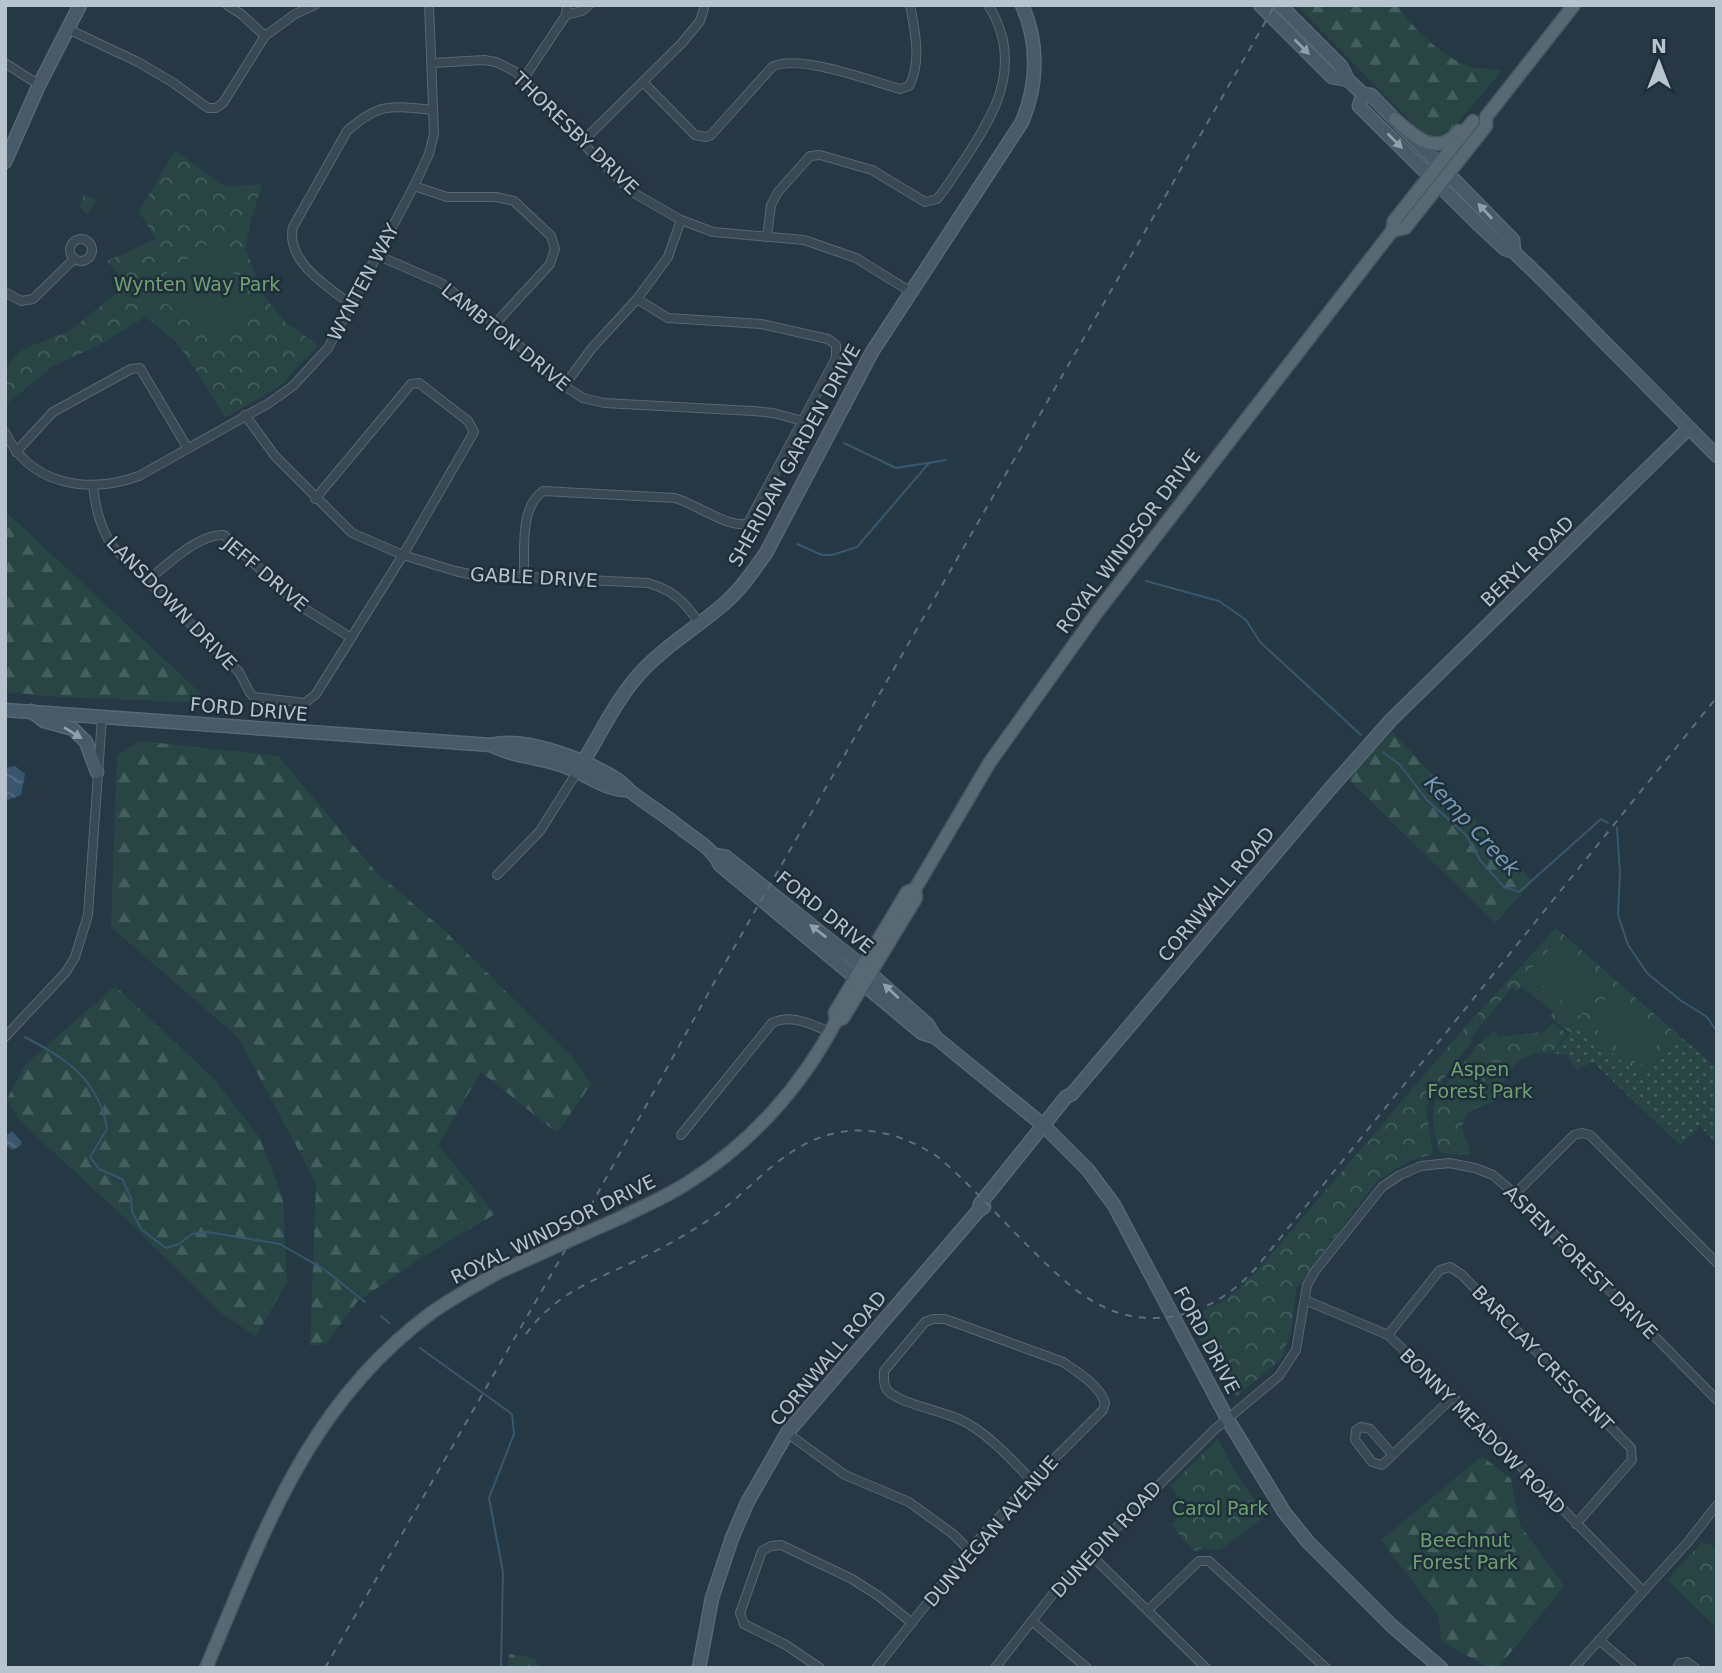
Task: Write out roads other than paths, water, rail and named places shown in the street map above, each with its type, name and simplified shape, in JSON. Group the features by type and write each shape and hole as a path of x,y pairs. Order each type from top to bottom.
{"main road":[{"path":"5,160 80,5"},
{"name":"SHERIDAN GARDEN DRIVE","path":"580,767 609,717 643,670 724,604 747,581 766,553 860,374 1012,138 1027,109 1034,83 1035,60 1030,28 1022,5"},
{"path":"1260,5 1332,77 1348,80"},
{"path":"1280,5 1341,66 1348,80 1363,94 1371,95 1513,240 1514,252"},
{"name":"ROYAL WINDSOR DRIVE","path":"206,1668 275,1506 327,1417 376,1360 432,1312 499,1272 622,1217 689,1182 750,1135 792,1089 833,1026 843,1018 863,975 916,898 915,889 990,762 1096,613 1392,231 1405,229 1444,168 1486,126 1479,119 1574,5"},
{"path":"1363,94 1359,106 1505,249 1514,252 1717,456"},
{"path":"1395,119 1417,139 1430,143 1449,140 1465,124 1479,119"},
{"name":"BERYL ROAD","path":"1391,720 1689,428"},
{"name":"FORD DRIVE","path":"5,710 491,745 503,752 580,767 620,781 715,856 726,857 863,975 922,1033 935,1037 1045,1128 1085,1166 1114,1206 1228,1420 1261,1476 1308,1542 1392,1626 1441,1668"},
{"path":"31,711 44,721 73,729 86,742 97,772"},
{"name":"CORNWALL ROAD","path":"699,1668 712,1598 732,1538 747,1503 787,1433 979,1210 983,1209 1045,1128 1072,1100 1072,1094 1391,720"}],"street":[{"path":"227,5 265,36"},
{"path":"68,29 138,62 208,108 216,108 223,103 265,36 295,14 315,5"},
{"name":"WYNTEN WAY","path":"5,432 16,452 44,474 72,484 93,486 121,483 269,403 293,386 328,348 379,256 429,154 434,134 429,5"},
{"path":"524,78 566,15 567,5"},
{"path":"566,15 582,11 589,5"},
{"path":"582,142 682,43 700,21 705,5"},
{"path":"643,82 695,135 706,137 711,135 772,66 781,62 833,69 900,89 909,86 916,59 910,5"},
{"path":"767,237 771,205 778,192 810,156 820,155 872,170 925,202 937,199 987,124 1002,92 1006,73 1005,53 1001,33 988,5"},
{"name":"THORESBY DRIVE","path":"432,63 484,60 496,62 524,78 632,192 681,220 713,232 804,240 844,253 871,266 911,292"},
{"path":"5,63 39,85"},
{"path":"352,305 311,272 298,254 290,236 293,227 346,131 378,108 393,106 433,110"},
{"path":"414,186 447,197 496,197 514,201 551,236 555,249 550,264 495,324"},
{"path":"564,386 592,348 637,299 668,257 681,220"},
{"name":"LAMBTON DRIVE","path":"379,256 441,283 495,324 564,386 583,398 604,403 753,411 803,421"},
{"path":"5,292 21,301 33,299 74,259"},
{"path":"524,577 526,522 533,503 543,491 675,498 687,501 734,525 743,525 753,517 836,358 837,351 833,342 828,339 761,324 668,318 637,299"},
{"path":"16,452 53,412 131,369 140,368 187,447"},
{"name":"LANSDOWN DRIVE","path":"93,486 96,513 103,532 113,547 239,672 250,693 261,700 305,703 312,699 403,555 474,432 468,421 419,383 411,384 315,499"},
{"name":"GABLE DRIVE","path":"245,415 275,456 315,499 352,533 403,555 455,571 648,583 672,591 682,599 699,622"},
{"name":"JEFF DRIVE","path":"148,580 208,537 224,535 297,604 350,637"},
{"path":"5,1037 66,972 75,957 88,915 102,717"},
{"name":"SHERIDAN GARDEN DRIVE","path":"497,875 540,831 580,767"},
{"path":"681,1135 772,1023 781,1018 792,1018 833,1026"},
{"path":"1515,1194 1574,1135 1590,1135 1717,1263"},
{"name":"ASPEN FOREST DRIVE","path":"1228,1420 1279,1376 1296,1350 1307,1286 1315,1271 1382,1187 1400,1175 1421,1167 1449,1163 1493,1175 1515,1194 1717,1400"},
{"name":"BARCLAY CRESCENT","path":"1388,1335 1440,1270 1450,1267 1461,1274 1631,1448 1632,1460 1576,1524"},
{"name":"BONNY MEADOW ROAD","path":"1305,1300 1388,1335 1453,1397 1642,1590"},
{"name":"DUNVEGAN AVENUE","path":"876,1668 970,1550 1031,1481 1103,1410 1105,1403 1103,1396 1078,1372 1063,1363 945,1319 925,1322 884,1371 887,1391 953,1416 976,1428 1031,1481"},
{"path":"1392,1454 1370,1429 1362,1427 1356,1430 1355,1440 1375,1464 1382,1465 1453,1397"},
{"name":"DUNEDIN ROAD","path":"995,1668 1063,1581 1166,1476 1228,1420"},
{"path":"787,1433 845,1475 909,1502 970,1550"},
{"path":"1574,1668 1688,1542 1717,1505"},
{"path":"820,1668 786,1645 744,1624 740,1613 762,1551 766,1548 781,1545 852,1579 912,1623"},
{"path":"1090,1553 1206,1668"},
{"path":"1148,1610 1199,1561 1209,1561 1326,1668"},
{"path":"1032,1621 1087,1668"},
{"path":"1599,1640 1632,1668"},
{"path":"1677,1668 1680,1663 1687,1662 1695,1668"}],"water":[{"path":"15,766 25,774 21,795 5,801 5,768"},
{"path":"12,1131 22,1142 12,1150 5,1144 5,1137"}],"waterway":[{"path":"844,443 896,468 928,463"},
{"path":"797,544 822,555 832,555 857,547 929,463 946,460"},
{"name":"Kemp Creek","path":"1146,581 1219,601 1246,620 1260,642 1361,735"},
{"name":"Kemp Creek","path":"1383,752 1400,765 1427,800 1466,835 1480,860 1504,887 1519,892 1601,819 1608,823"},
{"name":"Kemp Creek","path":"1617,828 1620,873 1618,915 1628,945 1647,973 1680,1000 1707,1017 1717,1032"},
{"path":"25,1037 78,1072 97,1097 107,1129 90,1157 99,1169 122,1179 131,1198 132,1212 142,1230 166,1248 179,1244 192,1234 207,1232 280,1244 325,1270 365,1302"},
{"path":"381,1316 389,1323"},
{"path":"420,1348 512,1414 514,1434 489,1498 503,1572 501,1668"}],"railway":[{"path":"325,1668 590,1207 720,972 1275,5"},
{"path":"526,1334 537,1320 562,1298 664,1247 701,1225 784,1157 817,1139 849,1131 889,1134 938,1157 1057,1274 1109,1310 1129,1316 1151,1318 1175,1316 1209,1305 1239,1285 1256,1268 1717,697"}],"park label":[{"name":"Wynten Way Park","path":"197,284"},
{"name":"Aspen Forest Park","path":"1480,1080"},
{"name":"Carol Park","path":"1220,1508"},
{"name":"Beechnut Forest Park","path":"1465,1551"}]}
